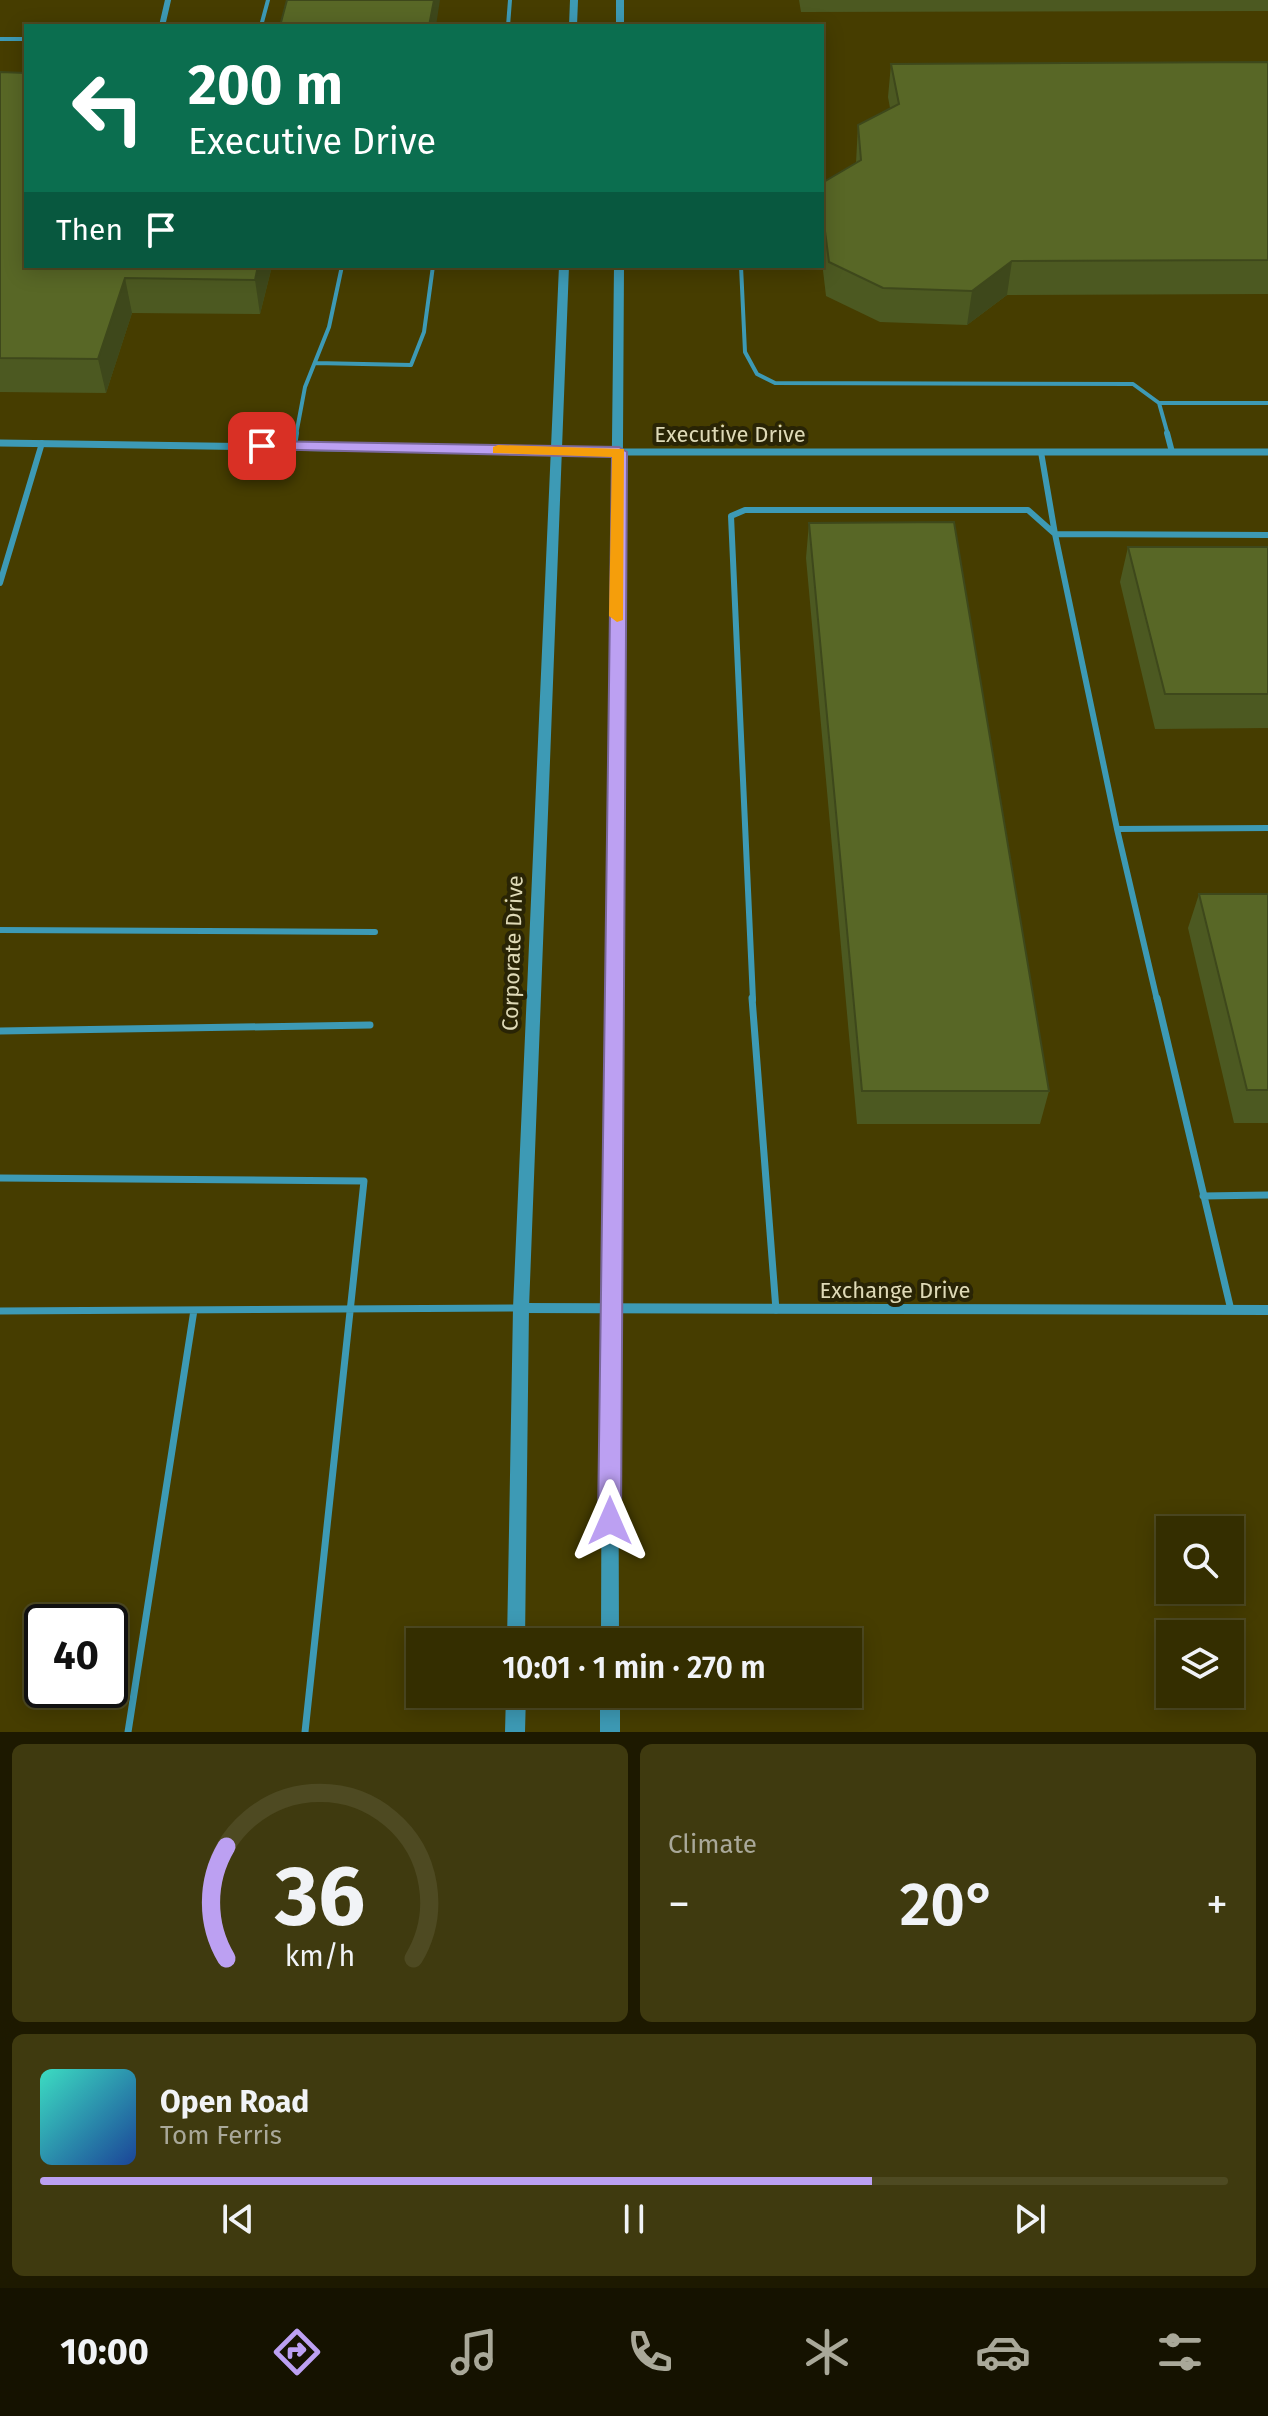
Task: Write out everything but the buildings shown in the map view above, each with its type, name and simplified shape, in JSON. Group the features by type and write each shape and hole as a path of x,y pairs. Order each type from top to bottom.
{"street":[{"path":"162,24 168,0"},
{"path":"573,24 574,0"},
{"path":"620,0 620,24"},
{"name":"Corporate Drive","path":"516,1628 521,1308 564,268"},
{"path":"610,1628 619,268"},
{"name":"Executive Drive","path":"0,443 619,452 1268,452"},
{"name":"Exchange Drive","path":"521,1308 1268,1310"},
{"path":"515,1732 516,1708"},
{"path":"610,1708 610,1732"}],"lane":[{"path":"262,24 268,0"},
{"path":"508,24 510,0"},
{"path":"0,39 24,39"},
{"path":"294,446 305,387 329,327 342,268"},
{"path":"315,363 411,365 424,332 433,268"},
{"path":"741,268 745,352 757,374 775,383 1133,384 1159,403 1268,403"},
{"path":"1159,403 1172,452"},
{"path":"0,583 42,443"},
{"path":"1041,452 1055,534 1117,829 1231,1310"},
{"path":"776,1310 747,927 731,516 745,510 1028,510 1055,534 1268,535"},
{"path":"0,544 12,544"},
{"path":"1117,829 1268,828"},
{"path":"0,930 375,932"},
{"path":"0,1031 370,1025"},
{"path":"0,1178 364,1181 305,1732"},
{"path":"1203,1196 1268,1195"},
{"path":"0,1311 521,1308"},
{"path":"128,1732 194,1310"}],"slow traffic":[{"path":"498,450 619,452 617,616"}],"route":[{"path":"262,446 619,452 610,1521"}]}
